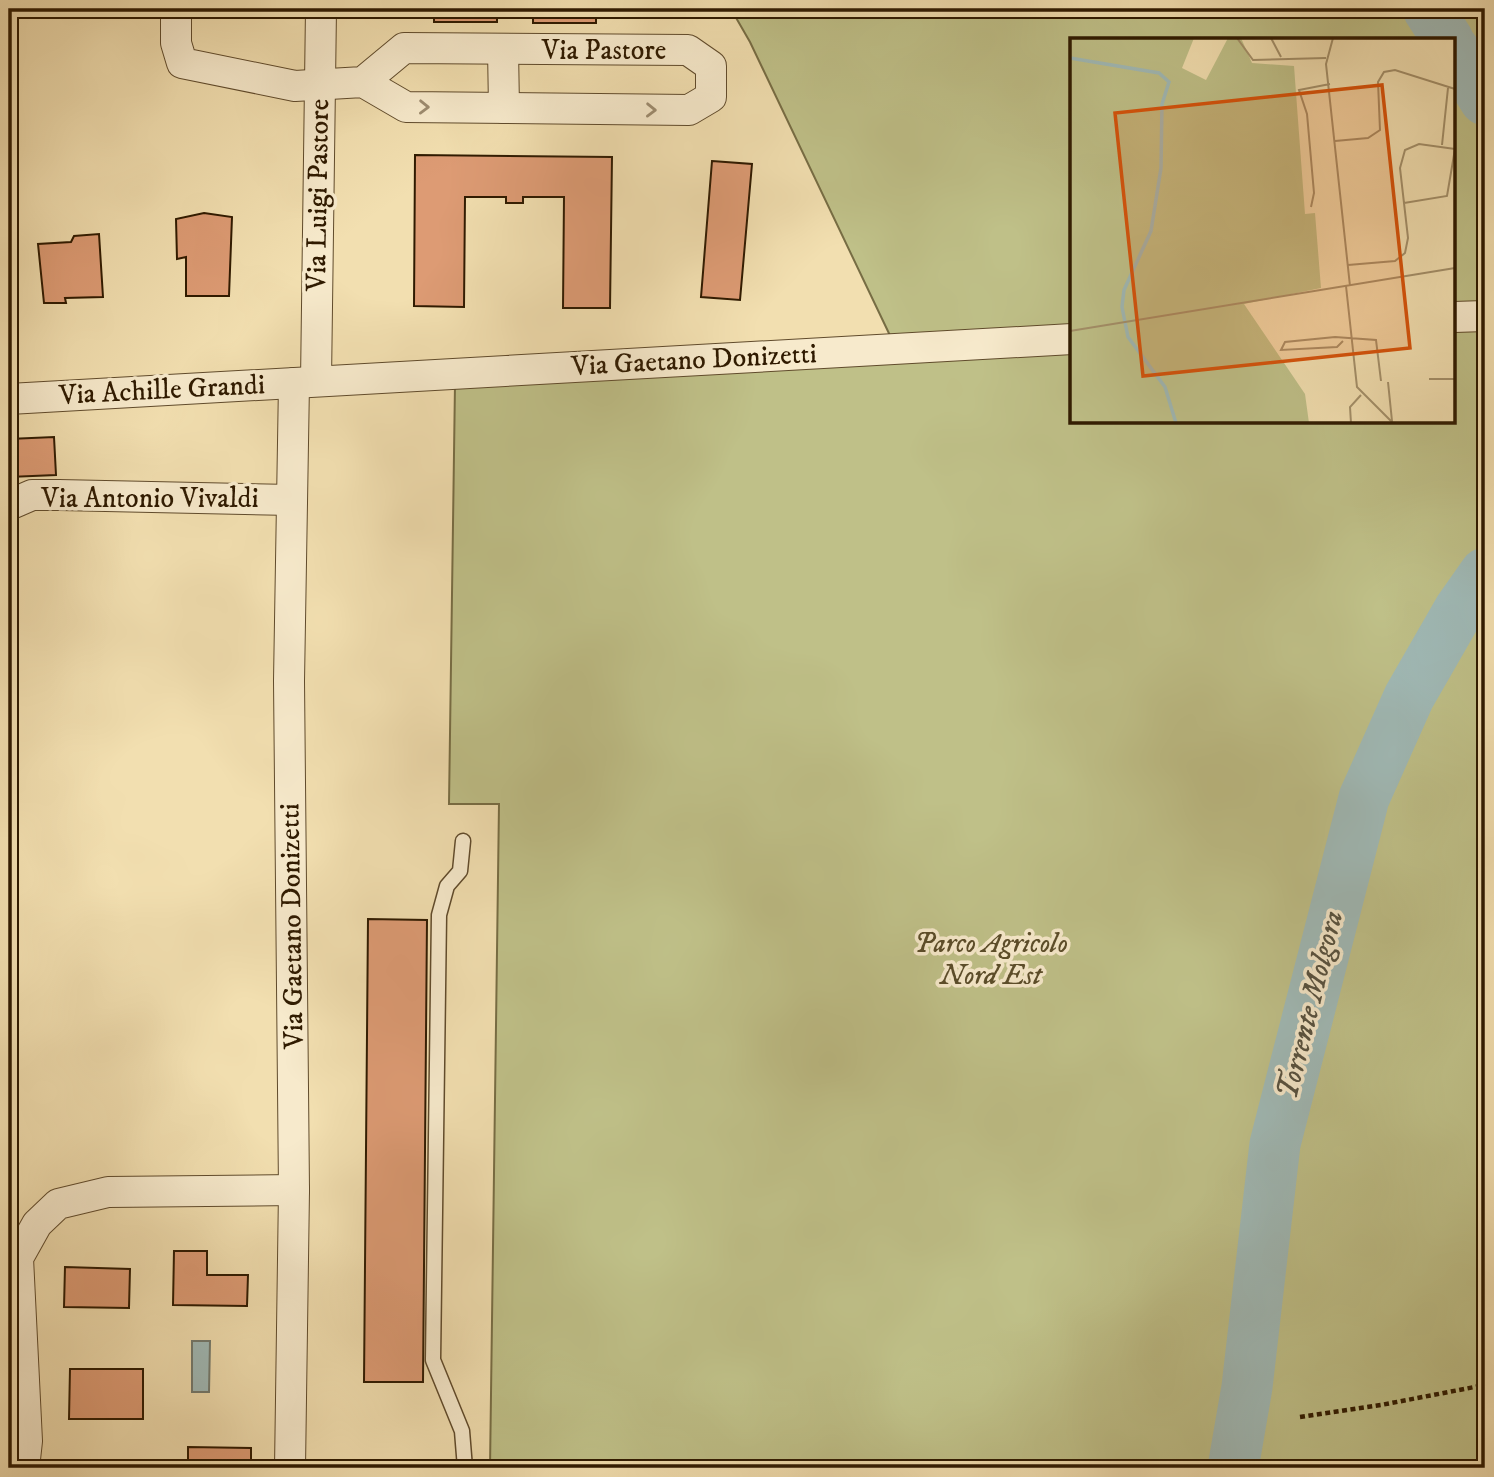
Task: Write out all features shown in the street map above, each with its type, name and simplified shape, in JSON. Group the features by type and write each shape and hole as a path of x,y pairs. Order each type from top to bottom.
{"street":[{"path":"176,9 176,43 182,63 295,86 363,82"},
{"name":"Via Luigi Pastore","path":"305,382 320,85 321,9"},
{"name":"Via Pastore","path":"404,48 503,49 688,50 711,66 710,97 689,110 406,107 363,82 404,48"},
{"name":"Via Pastore","path":"503,49 504,108"},
{"path":"1456,317 1485,316"},
{"name":"Via Gaetano Donizetti","path":"290,1468 295,1190 289,681 292,499 305,382 1070,339"},
{"name":"Via Achille Grandi","path":"9,399 305,382"},
{"name":"Via Antonio Vivaldi","path":"9,505 32,495 292,499"},
{"path":"23,1468 27,1441 18,1258 37,1224 58,1204 108,1192 295,1190"}],"lane":[{"path":"463,841 460,871 447,886 439,915 432,1360 462,1431 465,1468"}],"path":[{"path":"1300,1417 1485,1385"}],"green space":[{"name":"Parco Agricolo Nord Est","path":"731,9 1485,9 1485,1468 490,1468 499,804 449,804 455,384 895,346 750,42"}],"water":[{"path":"192,1341 210,1341 209,1392 192,1392"}],"building":[{"path":"434,9 497,9 497,22 434,22"},
{"path":"533,9 596,9 596,23 533,23"},
{"path":"415,155 612,157 610,308 563,308 564,197 523,197 523,203 506,203 506,197 465,197 464,307 414,306"},
{"path":"712,161 752,164 740,300 701,297"},
{"path":"204,213 232,217 229,296 186,296 186,257 177,259 176,219"},
{"path":"99,234 103,297 65,298 66,303 44,303 38,244 71,242 74,236"},
{"path":"54,437 56,475 9,477 9,439"},
{"path":"368,919 427,920 423,1382 364,1382"},
{"path":"174,1251 207,1251 207,1275 248,1275 247,1306 173,1305"},
{"path":"65,1267 130,1269 129,1308 64,1307"},
{"path":"70,1369 143,1369 143,1419 69,1419"},
{"path":"188,1447 251,1448 251,1468 188,1468"}],"waterway":[{"name":"Torrente Molgora","path":"1428,9 1447,38"},
{"name":"Torrente Molgora","path":"1456,53 1485,100"},
{"name":"Torrente Molgora","path":"1233,1468 1247,1387 1275,1144 1364,798 1409,697 1459,610 1485,573"}]}
